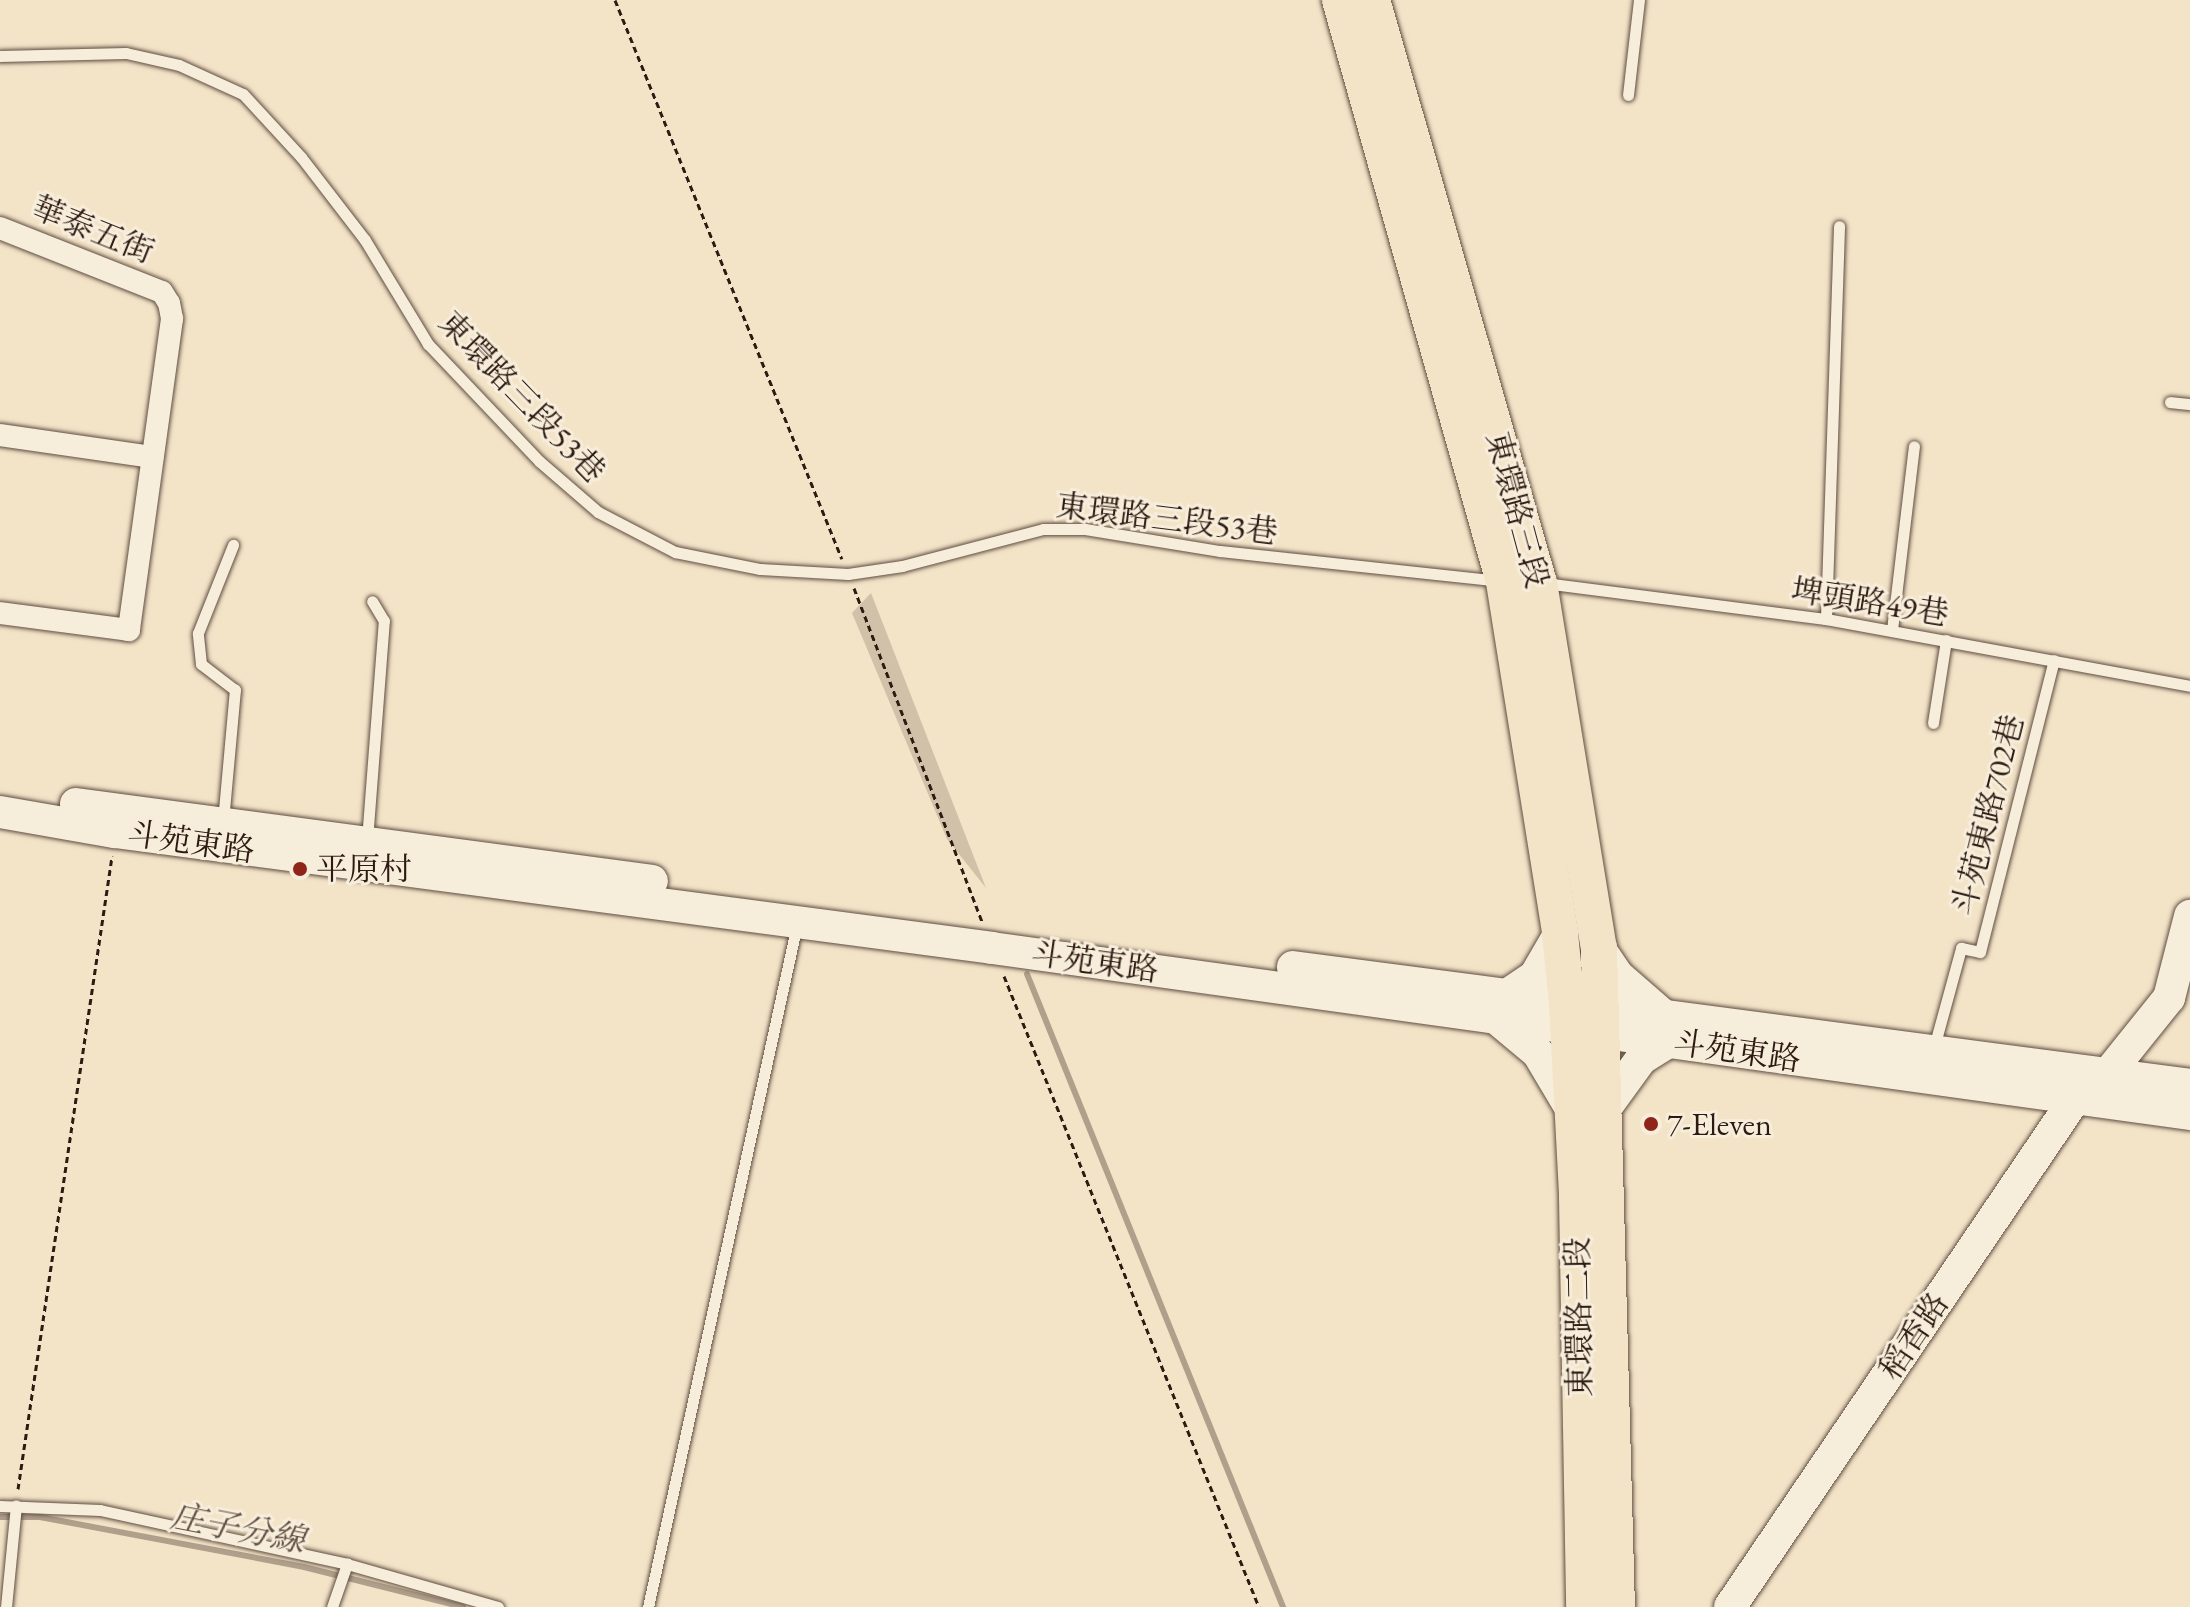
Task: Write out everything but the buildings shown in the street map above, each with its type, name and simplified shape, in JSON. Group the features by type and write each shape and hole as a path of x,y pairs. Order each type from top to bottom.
{"main road":[{"name":"東環路三段","path":"1340,0 1522,582 1560,933 1584,1017"},
{"name":"東環路三段","path":"1372,0 1522,582 1599,948 1584,1017"},
{"name":"斗苑東路","path":"0,793 367,840 988,938 1666,1028 2074,1100 2190,1114"},
{"name":"斗苑東路","path":"0,812 115,832 798,922 988,938"},
{"name":"稻香路","path":"1730,1607 2074,1100 2107,1075 2169,998 2190,916"},
{"path":"1560,933 1535,976 1502,1006 1588,1111 1641,1059 1666,1028 1617,975 1599,948"},
{"name":"東環路二段","path":"1584,1017 1617,1607"},
{"name":"斗苑東路","path":"1666,1028 1933,1051 2190,1085"},
{"name":"東環路二段","path":"1584,1607 1588,1111"}],"street":[{"name":"華泰五街","path":"0,228 162,292 169,303 172,319 152,457"},
{"path":"0,435 152,457 129,630 0,613"}],"lane":[{"path":"1628,95 1639,0"},
{"name":"東環路三段53巷","path":"0,56 126,53 179,65 243,94 301,157 365,240 428,344 539,461 598,512 675,552 760,569 848,574 902,566 1043,529 1085,529 1220,551 1522,582"},
{"path":"1826,619 1839,226"},
{"path":"2170,402 2190,404"},
{"path":"1892,630 1914,446"},
{"path":"223,822 235,690 201,664 198,633 233,545"},
{"name":"埤頭路49巷","path":"1522,582 1826,619 2190,686"},
{"path":"367,840 384,621 372,601"},
{"path":"1933,723 1946,640"},
{"name":"斗苑東路702巷","path":"1933,1051 1961,948 1980,952 2054,660"},
{"path":"648,1607 798,922"},
{"path":"6,1607 16,1505"},
{"path":"0,1506 100,1510 347,1564 498,1607"},
{"path":"332,1607 347,1564"}],"path":[{"path":"615,0 848,574 988,938 1259,1607"},
{"path":"16,1505 115,832"}],"shaded area":[{"path":"871,593 986,888 947,839 852,613"}],"waterway":[{"path":"1027,974 1283,1607"},
{"name":"庄子分線","path":"0,1517 40,1517 304,1567 463,1607"}],"place":[{"name":"平原村","path":"300,869"},
{"name":"7-Eleven","path":"1651,1124"}]}
